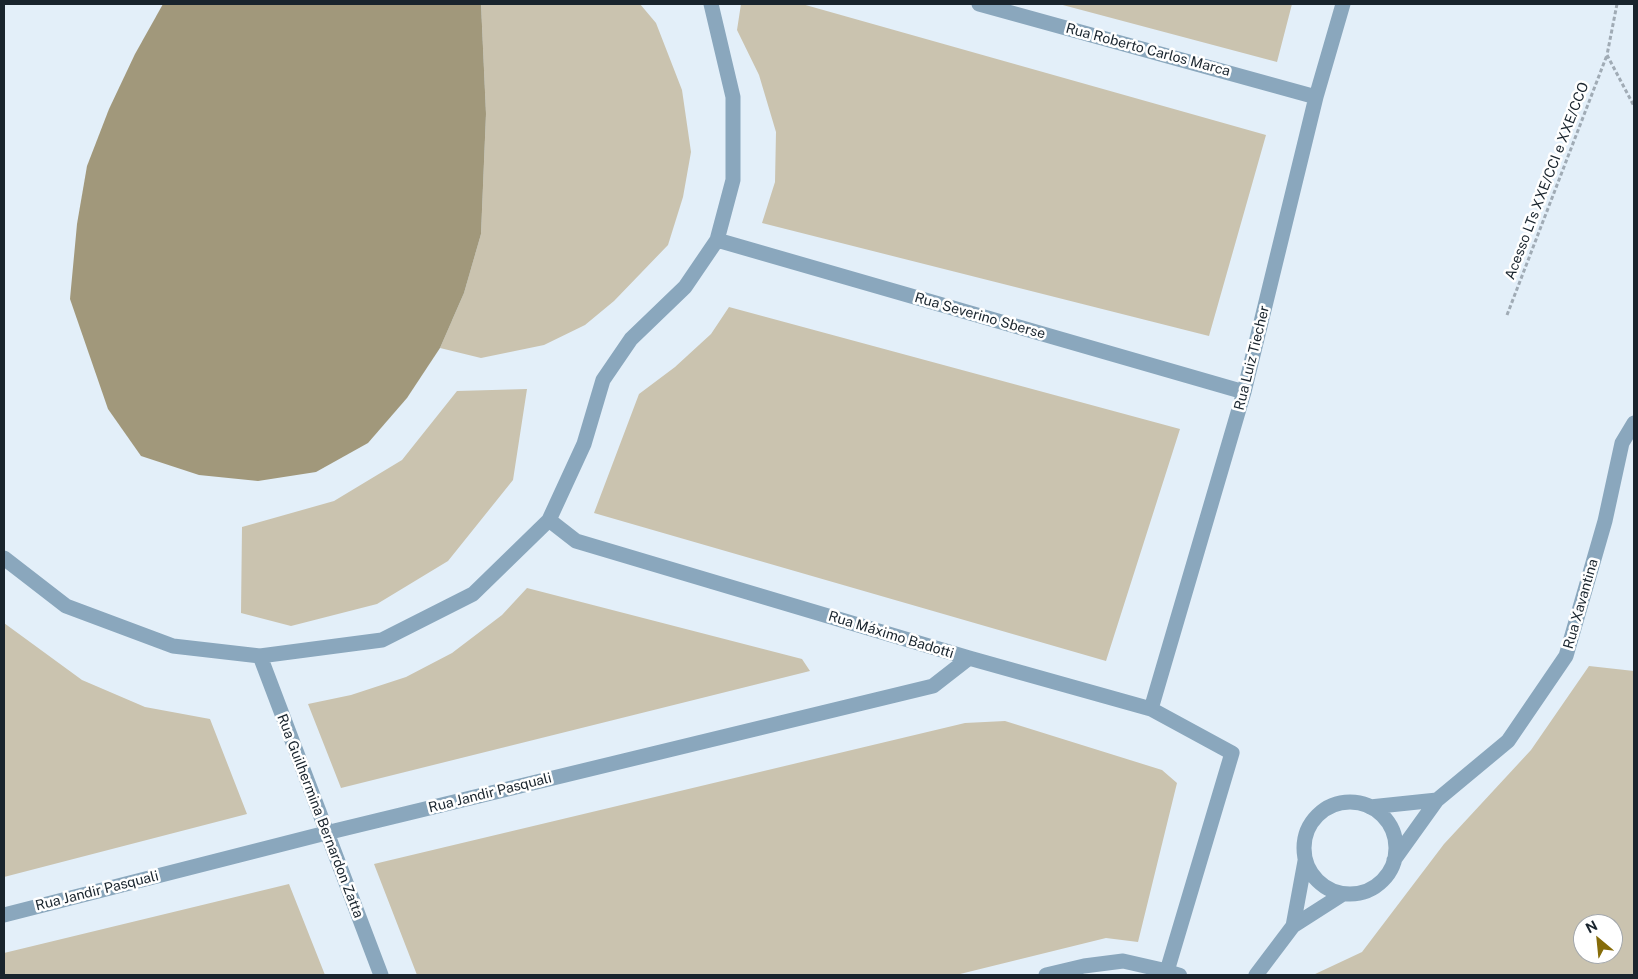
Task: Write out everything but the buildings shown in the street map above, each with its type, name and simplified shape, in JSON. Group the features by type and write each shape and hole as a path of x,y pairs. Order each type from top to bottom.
{"street":[{"path":"4,558 66,606 172,646 260,656 382,640 473,594 549,520 584,444 603,380 631,339 685,287 717,240 733,180 733,98 711,4"},
{"name":"Rua Roberto Carlos Marca","path":"979,4 1316,97"},
{"name":"Rua Luiz Tiecher","path":"1151,709 1244,392 1316,97 1343,4"},
{"name":"Rua Severino Sberse","path":"717,240 1244,392"},
{"name":"Rua Xavantina","path":"1394,860 1438,800 1508,741 1566,656 1605,521 1622,443 1634,423"},
{"name":"Rua Máximo Badotti","path":"549,520 576,541 969,658 1151,709 1232,754 1173,973"},
{"name":"Rua Guilhermina Bernardon Zatta","path":"260,656 381,975"},
{"name":"Rua Jandir Pasquali","path":"4,915 326,833 933,686 969,658"},
{"path":"1370,807 1438,800"},
{"path":"1355,802 1370,807 1384,816 1392,829 1396,845 1394,860 1389,873 1375,886 1357,894 1344,894 1331,890 1319,883 1305,861 1303,848 1306,834 1313,820 1325,810 1339,803 1355,802"},
{"path":"1293,926 1305,861"},
{"path":"1256,975 1293,926 1344,894"},
{"path":"1046,975 1084,966 1123,961 1173,973"}],"path":[{"name":"Acesso LTs XXE/CCI e XXE/CCO","path":"1507,315 1607,55 1617,4"},
{"path":"1607,55 1634,106"}],"shaded area":[{"path":"163,4 481,4 486,114 481,234 464,293 440,348 407,398 368,443 316,472 258,481 199,475 141,456 108,409 70,299 77,224 87,166 109,109 135,54"},
{"path":"481,4 640,4 656,23 682,90 691,152 683,197 668,245 614,301 585,325 544,345 481,358 440,348 464,293 481,234 486,114"},
{"path":"741,4 802,4 1266,135 1209,336 762,223 775,182 776,132 759,75 737,30"},
{"path":"1059,4 1292,4 1277,62"},
{"path":"729,307 1180,429 1106,661 594,513 639,394 675,367 711,334"},
{"path":"527,389 513,480 448,561 377,604 291,626 241,613 242,527 334,501 402,460 457,391"},
{"path":"527,588 802,659 810,671 341,788 308,704 351,695 406,677 452,653 502,615"},
{"path":"4,623 82,680 145,707 210,719 247,814 4,877"},
{"path":"1589,666 1634,671 1634,975 1313,975 1362,952 1444,844 1531,750"},
{"path":"1005,721 1162,770 1177,783 1138,942 1106,938 956,975 417,975 374,864 965,723"},
{"path":"289,884 325,975 4,975 4,953"}]}
